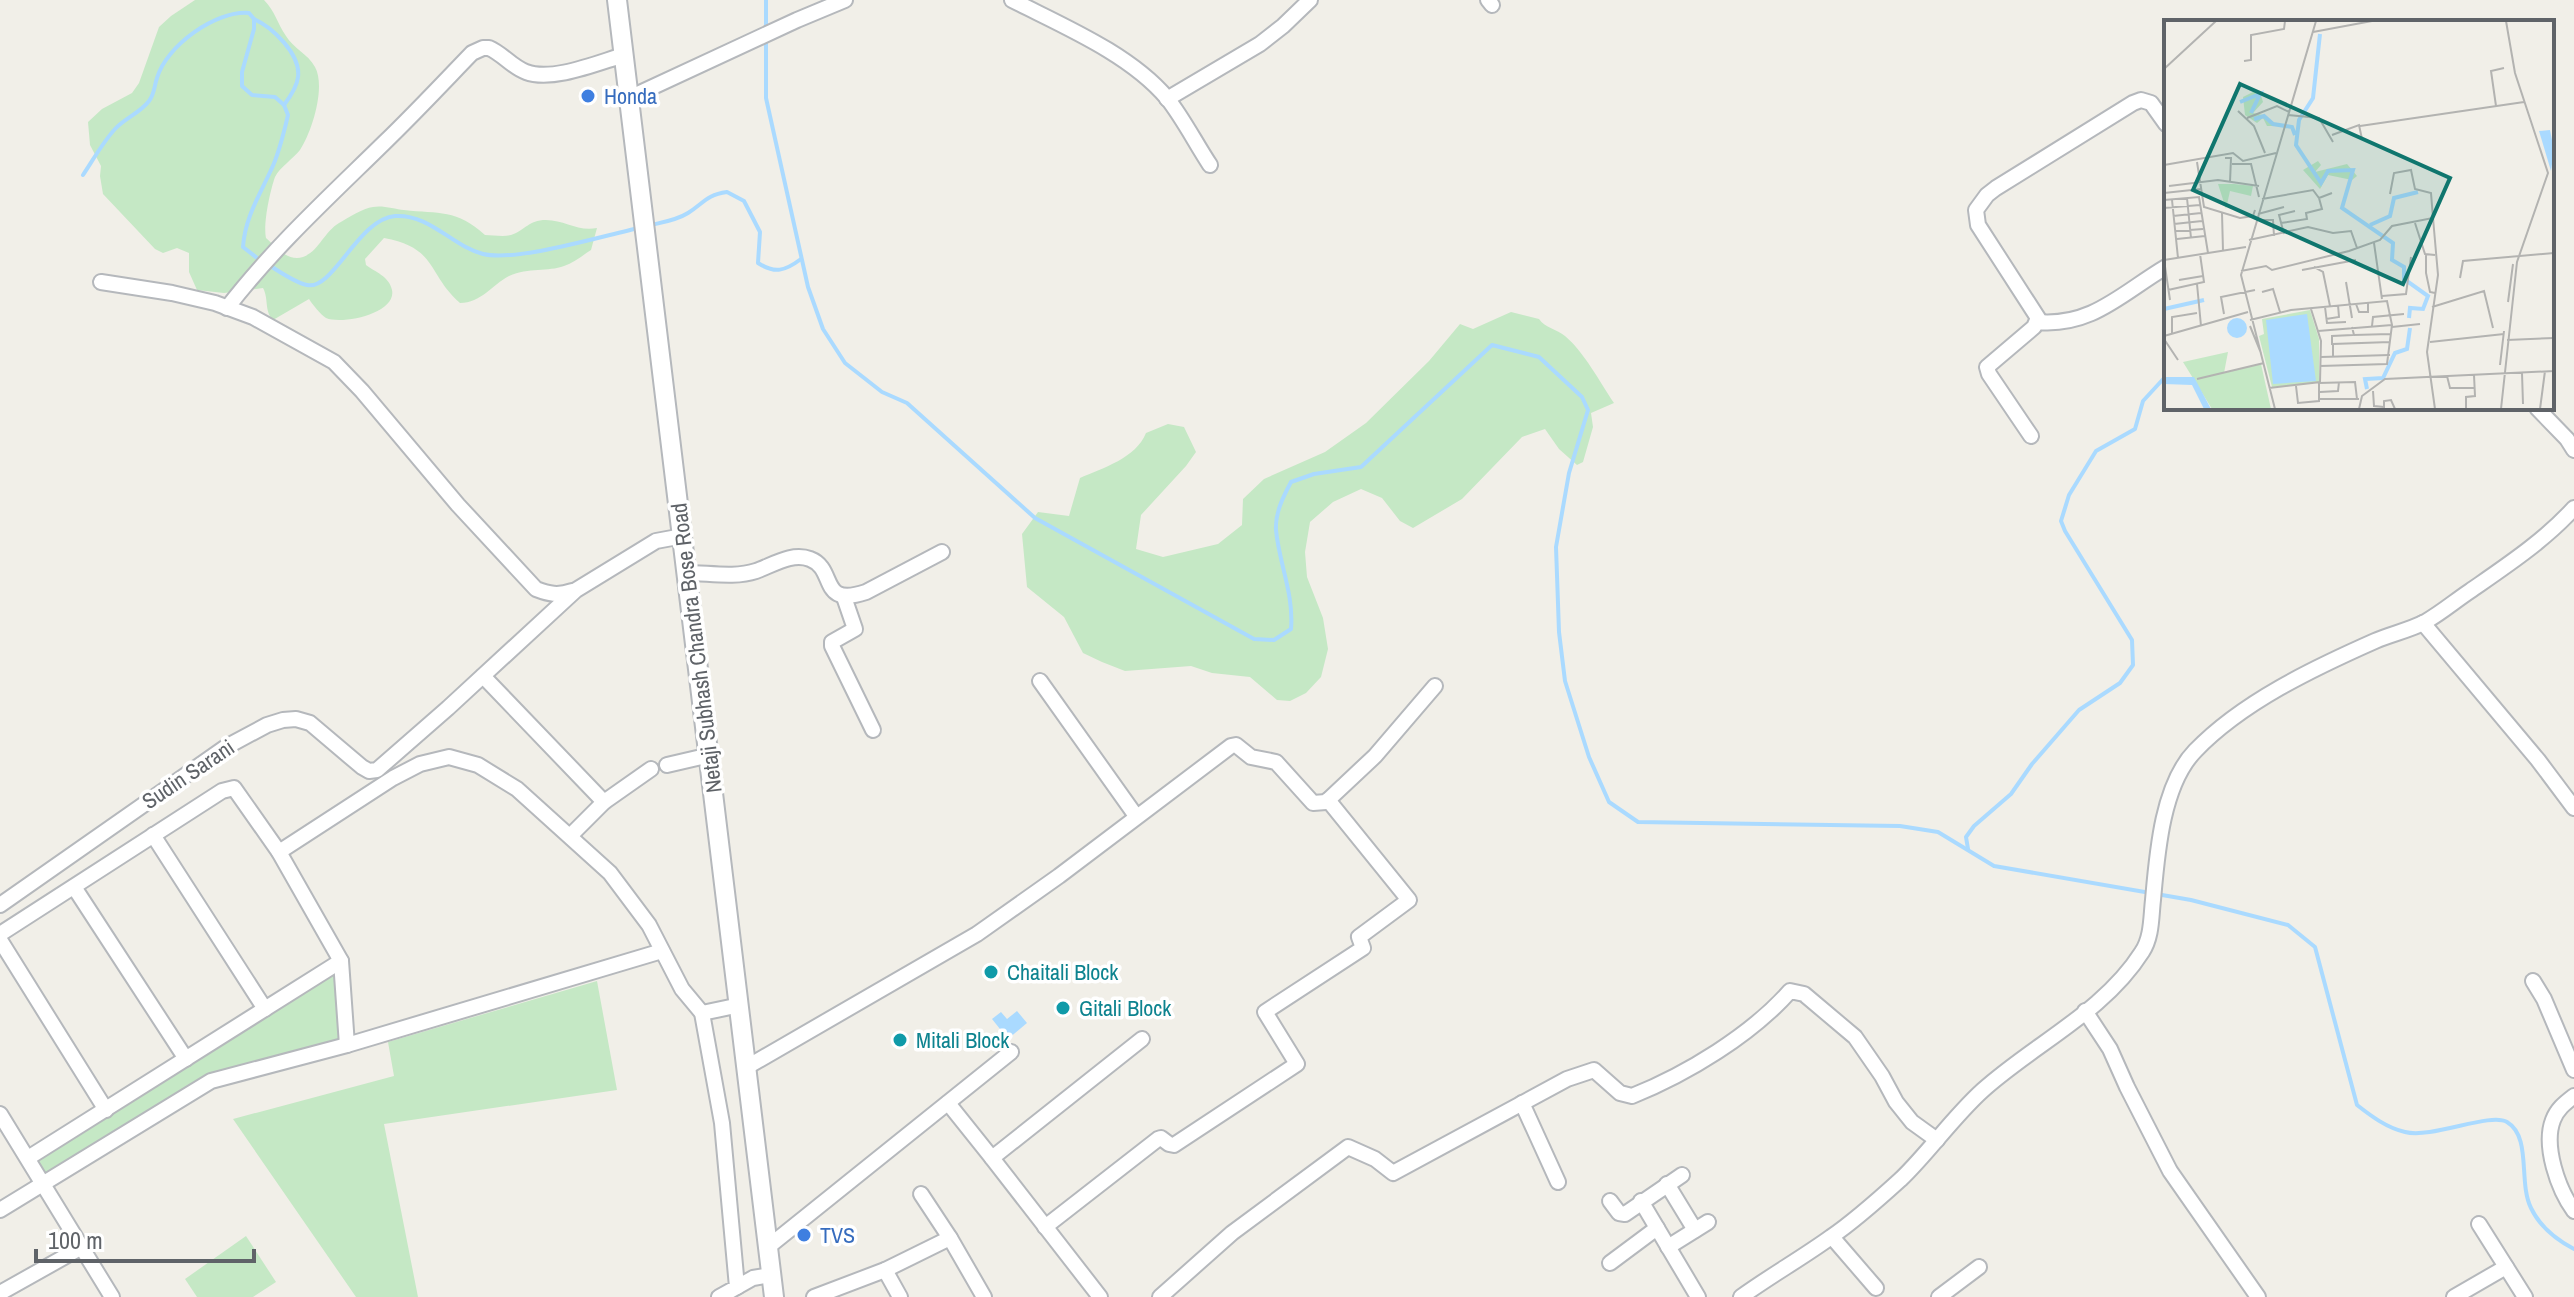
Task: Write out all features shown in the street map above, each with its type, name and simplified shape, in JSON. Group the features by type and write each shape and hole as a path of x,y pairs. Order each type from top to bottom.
{"street":[{"name":"Netaji Subhash Chandra Bose Road","path":"617,0 774,1297"},
{"path":"629,98 845,0"},
{"path":"1012,0 1118,57 1141,73 1167,99 1210,165"},
{"path":"1167,99 1260,44 1310,0"},
{"path":"227,308 270,255 476,50 494,50 523,72 542,75 624,55"},
{"path":"2037,322 2034,309 1978,225 1976,210 1981,202 1996,188 2133,103 2141,100 2151,103 2164,121"},
{"path":"2031,436 1987,367 2037,322 2067,323 2095,313 2164,268"},
{"path":"101,282 172,293 227,308 253,317 334,362 554,610"},
{"path":"2539,410 2574,450"},
{"path":"1741,1297 1832,1237 1902,1178 1981,1092 2085,1011 2117,984 2133,965 2149,935 2171,794 2178,776 2194,752 2235,718 2316,668 2423,623 2508,565 2574,508"},
{"path":"604,802 483,676 576,590 656,541 683,536"},
{"path":"844,597 866,592 942,552"},
{"path":"687,573 746,574 791,558 807,558 817,563 831,586 844,597 855,629 837,638 832,646 873,730"},
{"path":"536,589 549,594 576,590"},
{"path":"2423,623 2538,760 2574,808"},
{"name":"Sudin Sarani","path":"0,905 226,747 267,725 296,719 310,723 365,770 373,771 384,766 483,676"},
{"path":"1040,681 1136,816"},
{"path":"747,1067 977,934 1231,746 1236,745 1251,757 1276,762 1313,803 1328,800 1375,756 1435,686"},
{"path":"667,765 710,755"},
{"path":"279,852 393,778 420,764 449,757 463,759 492,772 517,789 610,873 649,925 682,989 702,1013 722,1123 737,1287"},
{"path":"570,836 604,802 651,769"},
{"path":"106,1110 0,937 222,791 234,788 279,852 341,961 347,1045"},
{"path":"1045,1227 1158,1139 1174,1145 1297,1064 1265,1012 1363,948 1359,937 1409,900 1328,800"},
{"path":"153,835 265,1009"},
{"path":"74,887 186,1059"},
{"path":"0,1210 211,1081 347,1045 662,951"},
{"path":"28,1158 341,961"},
{"path":"2533,981 2544,999 2574,1070"},
{"path":"1160,1297 1232,1233 1348,1147 1375,1159 1393,1173 1567,1079 1594,1070 1620,1093 1632,1096 1717,1051 1755,1025 1790,991 1804,994 1855,1037 1896,1102 1912,1122 1937,1140"},
{"path":"702,1013 740,1005"},
{"path":"2085,1011 2110,1049 2170,1171 2258,1297"},
{"path":"992,1158 1142,1039"},
{"path":"768,1247 1011,1052"},
{"path":"2574,1096 2556,1113 2549,1134 2556,1180 2574,1211"},
{"path":"948,1103 1100,1297"},
{"path":"1522,1103 1558,1182"},
{"path":"0,1114 112,1297"},
{"path":"1610,1201 1619,1213 1625,1214 1682,1175"},
{"path":"1667,1184 1701,1226 1668,1247"},
{"path":"921,1194 984,1297"},
{"path":"1641,1201 1698,1297"},
{"path":"2479,1224 2525,1297"},
{"path":"1610,1263 1657,1228"},
{"path":"1832,1237 1876,1288"},
{"path":"814,1297 885,1270 950,1238"},
{"path":"0,1293 82,1247"},
{"path":"1939,1297 1979,1267"},
{"path":"2454,1297 2506,1267"},
{"path":"885,1270 900,1297"},
{"path":"719,1297 753,1278 771,1275"}],"green space":[{"path":"195,0 264,0 289,40 315,67 318,97 309,132 300,150 275,177 269,199 266,238 283,253 303,257 339,223 360,211 377,207 447,214 465,221 485,235 511,235 535,222 546,220 597,228 591,250 564,266 509,276 480,297 460,303 423,255 401,242 384,238 365,259 366,265 388,281 391,298 378,311 344,320 326,318 309,299 273,320 268,313 263,288 224,293 197,290 189,272 189,253 177,248 163,253 155,249 103,194 101,166 90,145 88,122 102,109 132,93 139,83 159,27"},
{"path":"1511,312 1539,319 1565,336 1585,359 1614,403 1591,413 1593,427 1583,462 1577,465 1559,449 1545,429 1522,437 1462,499 1413,528 1400,521 1382,498 1361,489 1333,502 1310,522 1305,552 1307,577 1323,618 1328,649 1321,677 1306,693 1290,701 1277,700 1250,677 1212,673 1191,666 1125,671 1083,653 1064,617 1027,587 1022,534 1038,512 1069,516 1080,478 1127,456 1146,433 1168,424 1184,427 1196,452 1141,515 1136,549 1163,557 1218,544 1242,525 1243,499 1264,479 1325,452 1366,423 1429,361 1460,324 1473,329"},
{"path":"341,961 347,1045 211,1081 45,1185 28,1158"},
{"path":"597,981 617,1090 384,1124 418,1297 356,1297 233,1119 394,1076 388,1042"},
{"path":"246,1236 276,1282 253,1297 197,1297 185,1279"}],"water":[{"path":"1017,1011 1027,1023 1008,1039 992,1019 1001,1012 1007,1019"}],"waterway":[{"path":"766,0 766,30"},
{"path":"83,175 115,129 149,101 162,66 181,43 222,17 249,13 254,19 254,29 242,72 242,86 252,95 275,97 284,105 288,115 276,157 253,207 244,236 243,247 261,261"},
{"path":"254,19 277,35 295,59 297,81 284,105"},
{"path":"766,38 766,98 808,287 823,329 845,363 882,392 907,403 1035,518 1254,639 1274,640 1291,629 1290,603 1276,530 1278,511 1291,482 1314,474 1361,467 1492,345 1539,357 1582,397 1588,410 1569,473 1556,547 1559,632 1565,681 1589,757 1609,802 1638,822 1900,826 1938,832 1994,866 2191,900 2288,925 2315,947 2357,1105 2386,1125 2405,1132 2430,1132 2488,1120 2507,1122 2519,1138 2531,1208 2549,1232 2574,1249"},
{"path":"651,225 679,217 710,197 727,192 744,201 760,232 758,263 780,270 801,259"},
{"path":"269,265 303,284 317,284 337,267 369,229 395,216 419,220 472,250 498,256 538,251 639,228"},
{"path":"1968,849 1966,837 1974,826 2011,794 2032,764 2079,710 2120,683 2133,665 2132,640 2061,521 2069,495 2096,451 2135,429 2143,401 2164,378"}],"place":[{"name":"Honda","path":"588,96"},
{"name":"Chaitali Block","path":"991,972"},
{"name":"Gitali Block","path":"1063,1008"},
{"name":"Mitali Block","path":"900,1040"},
{"name":"TVS","path":"804,1235"}]}
